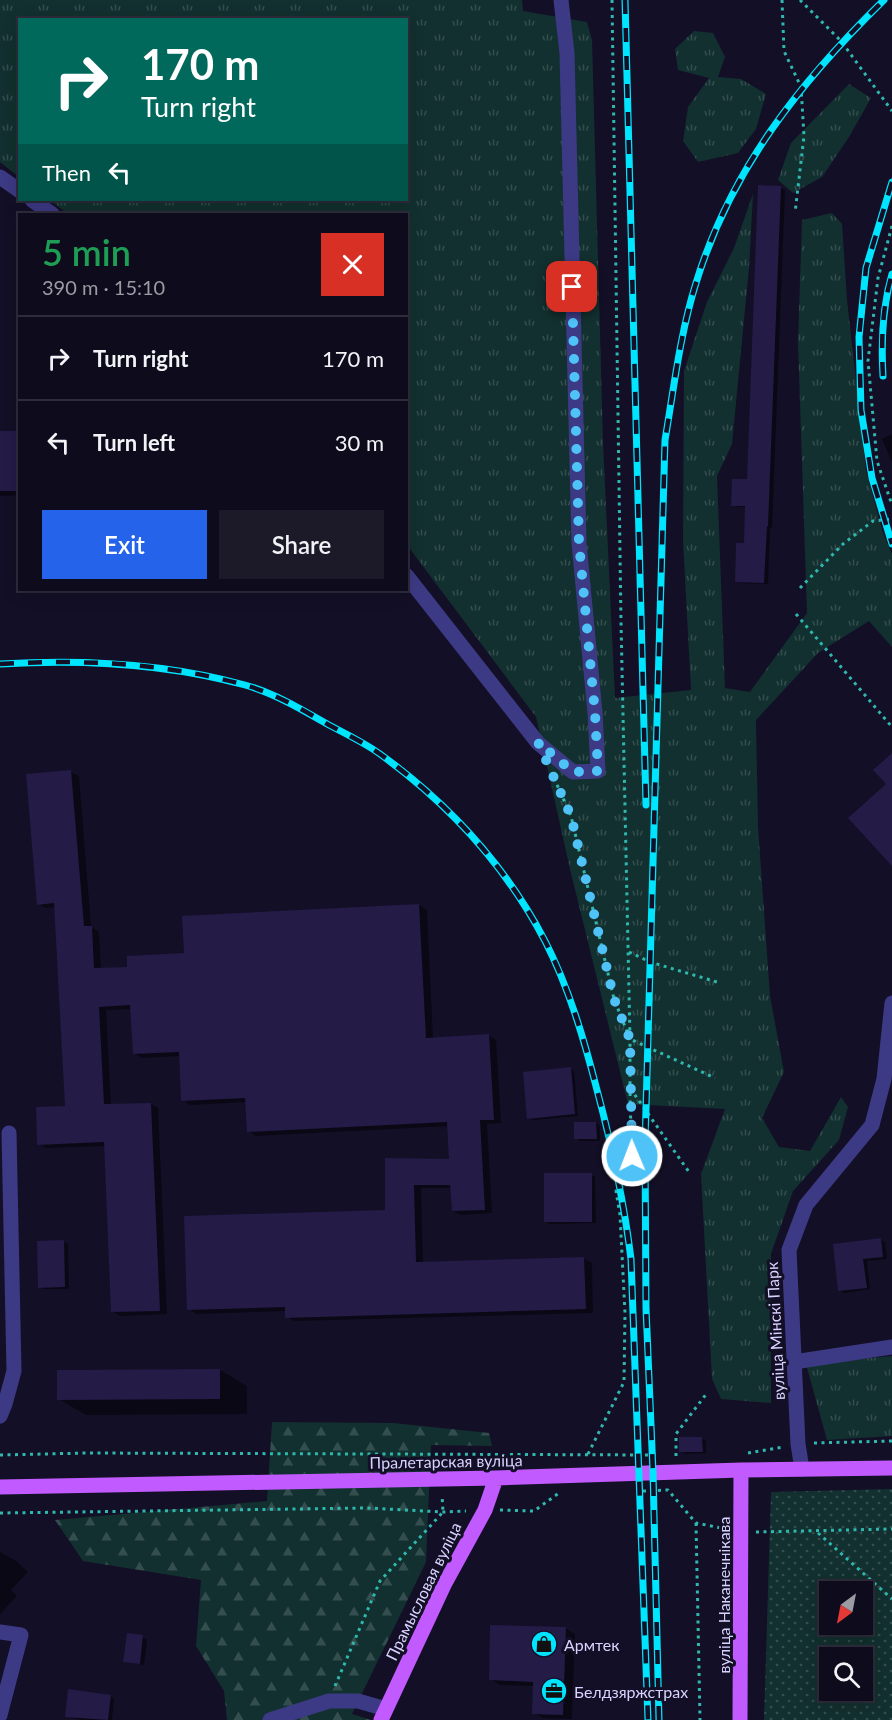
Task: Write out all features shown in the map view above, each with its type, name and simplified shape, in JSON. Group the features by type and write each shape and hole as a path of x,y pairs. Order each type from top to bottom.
{"main road":[{"name":"Пралетарская вуліца","path":"0,1487 892,1468"},
{"name":"вуліца Наканечнікава","path":"740,1720 741,1470"},
{"name":"Прамысловая вуліца","path":"384,1714 444,1585 485,1510 496,1478"}],"street":[{"path":"408,578 538,742 573,772 598,771 595,713 579,543 567,53 561,0"},
{"path":"0,177 18,190"},
{"path":"33,201 51,213"},
{"name":"вуліца Мінскі Парк","path":"802,1469 798,1444 789,1250 806,1206 872,1125 884,1079 892,1003"},
{"path":"0,1416 14,1371 9,1132"},
{"path":"794,1362 892,1347"},
{"path":"0,1632 21,1635 0,1715"},
{"path":"270,1720 329,1701 358,1701 384,1714"}],"path":[{"path":"588,1454 624,1382 625,1313 620,1215 616,1191 632,1179 612,0"},
{"path":"782,0 784,51 801,87 804,136 795,213"},
{"path":"800,0 841,42 892,111"},
{"path":"892,226 878,278 868,361 877,460 892,505"},
{"path":"800,588 843,544 873,521 892,519"},
{"path":"796,614 892,727"},
{"path":"552,774 571,816 614,999 630,1039 714,1078"},
{"path":"629,952 650,962 717,982"},
{"path":"630,1088 688,1172"},
{"path":"0,1455 87,1453 676,1456 676,1434 707,1393"},
{"path":"745,1453 798,1444 892,1441"},
{"path":"329,1701 380,1581 443,1512 441,1454"},
{"path":"640,1491 668,1490 696,1523 741,1532 892,1529"},
{"path":"0,1513 368,1508 443,1512 534,1511 561,1491"},
{"path":"696,1523 700,1720"},
{"path":"816,1532 892,1599"}],"green space":[{"path":"0,0 522,0 523,11 587,22 592,40 603,444 615,698 691,690 683,541 684,371 707,302 734,248 753,194 749,268 732,444 717,476 725,688 750,692 807,613 798,342 802,220 832,213 842,224 847,300 866,471 883,533 892,554 892,647 869,621 818,653 756,720 758,827 770,996 784,1072 762,1118 779,1147 810,1151 841,1097 848,1107 839,1140 793,1191 771,1254 771,1403 721,1399 712,1379 701,1174 725,1109 628,1104 570,869 536,717 408,546 408,213 67,213 50,201 408,201 408,18 18,18 18,176 0,162"},
{"path":"694,31 713,33 725,57 718,77 741,79 766,94 756,129 738,153 698,162 683,141 688,107 709,78 678,70 675,49"},
{"path":"849,84 871,98 849,137 822,177 793,193 778,180 791,143"},
{"path":"892,1356 892,1436 827,1440 806,1364"},
{"path":"272,1422 393,1423 489,1433 492,1446 431,1445 426,1562 352,1714 371,1720 227,1720 224,1691 196,1646 201,1580 83,1561 55,1520 267,1501"},
{"path":"892,1489 892,1720 764,1720 771,1492"}],"building":[{"path":"758,185 781,186 764,583 735,582 736,543 744,543 745,506 731,506 732,479 747,479"},
{"path":"0,431 18,431 18,491 0,491"},
{"path":"892,753 892,866 848,818 886,784 873,770"},
{"path":"71,770 84,926 92,926 94,968 127,967 127,956 184,953 182,916 419,904 426,1038 489,1034 494,1120 480,1120 485,1210 452,1211 450,1185 414,1185 416,1262 584,1257 586,1309 285,1318 285,1307 187,1310 184,1216 385,1210 385,1158 449,1159 447,1122 247,1132 245,1098 181,1101 179,1052 133,1054 130,1005 99,1007 104,1104 151,1103 160,1311 111,1312 104,1142 37,1145 36,1107 65,1106 54,903 37,905 26,774"},
{"path":"571,1067 575,1114 527,1119 523,1072"},
{"path":"574,1122 596,1122 597,1139 574,1139"},
{"path":"544,1173 592,1173 592,1222 544,1222"},
{"path":"881,1238 883,1257 863,1259 867,1288 838,1291 833,1244"},
{"path":"64,1240 65,1287 38,1288 37,1241"},
{"path":"220,1369 220,1399 57,1400 57,1370"},
{"path":"679,1437 702,1437 703,1452 679,1452"},
{"path":"490,1625 566,1627 563,1715 532,1714 533,1682 489,1680"},
{"path":"127,1633 143,1635 140,1664 123,1662"},
{"path":"68,1689 111,1695 108,1720 65,1717"}],"railway":[{"path":"625,0 646,805"},
{"path":"659,1720 653,1472 646,1308 645,1144 665,440 690,302 711,241 728,202 749,165 797,96 824,63 884,0"},
{"path":"892,182 866,268 859,337 861,410 872,478 892,544"},
{"path":"883,376 883,325 892,274"},
{"path":"0,664 62,662 154,667 245,685 277,697 362,742 405,773 474,838 530,913 554,959 581,1033 613,1153 628,1238 631,1259 648,1720"}],"place":[{"name":"Армтек","path":"544,1644"},
{"name":"Белдзяржстрах","path":"554,1691"}],"route":[{"path":"572,287 579,543 595,713 598,771 573,772 538,742 571,816 614,999 630,1039 632,1156"}]}
